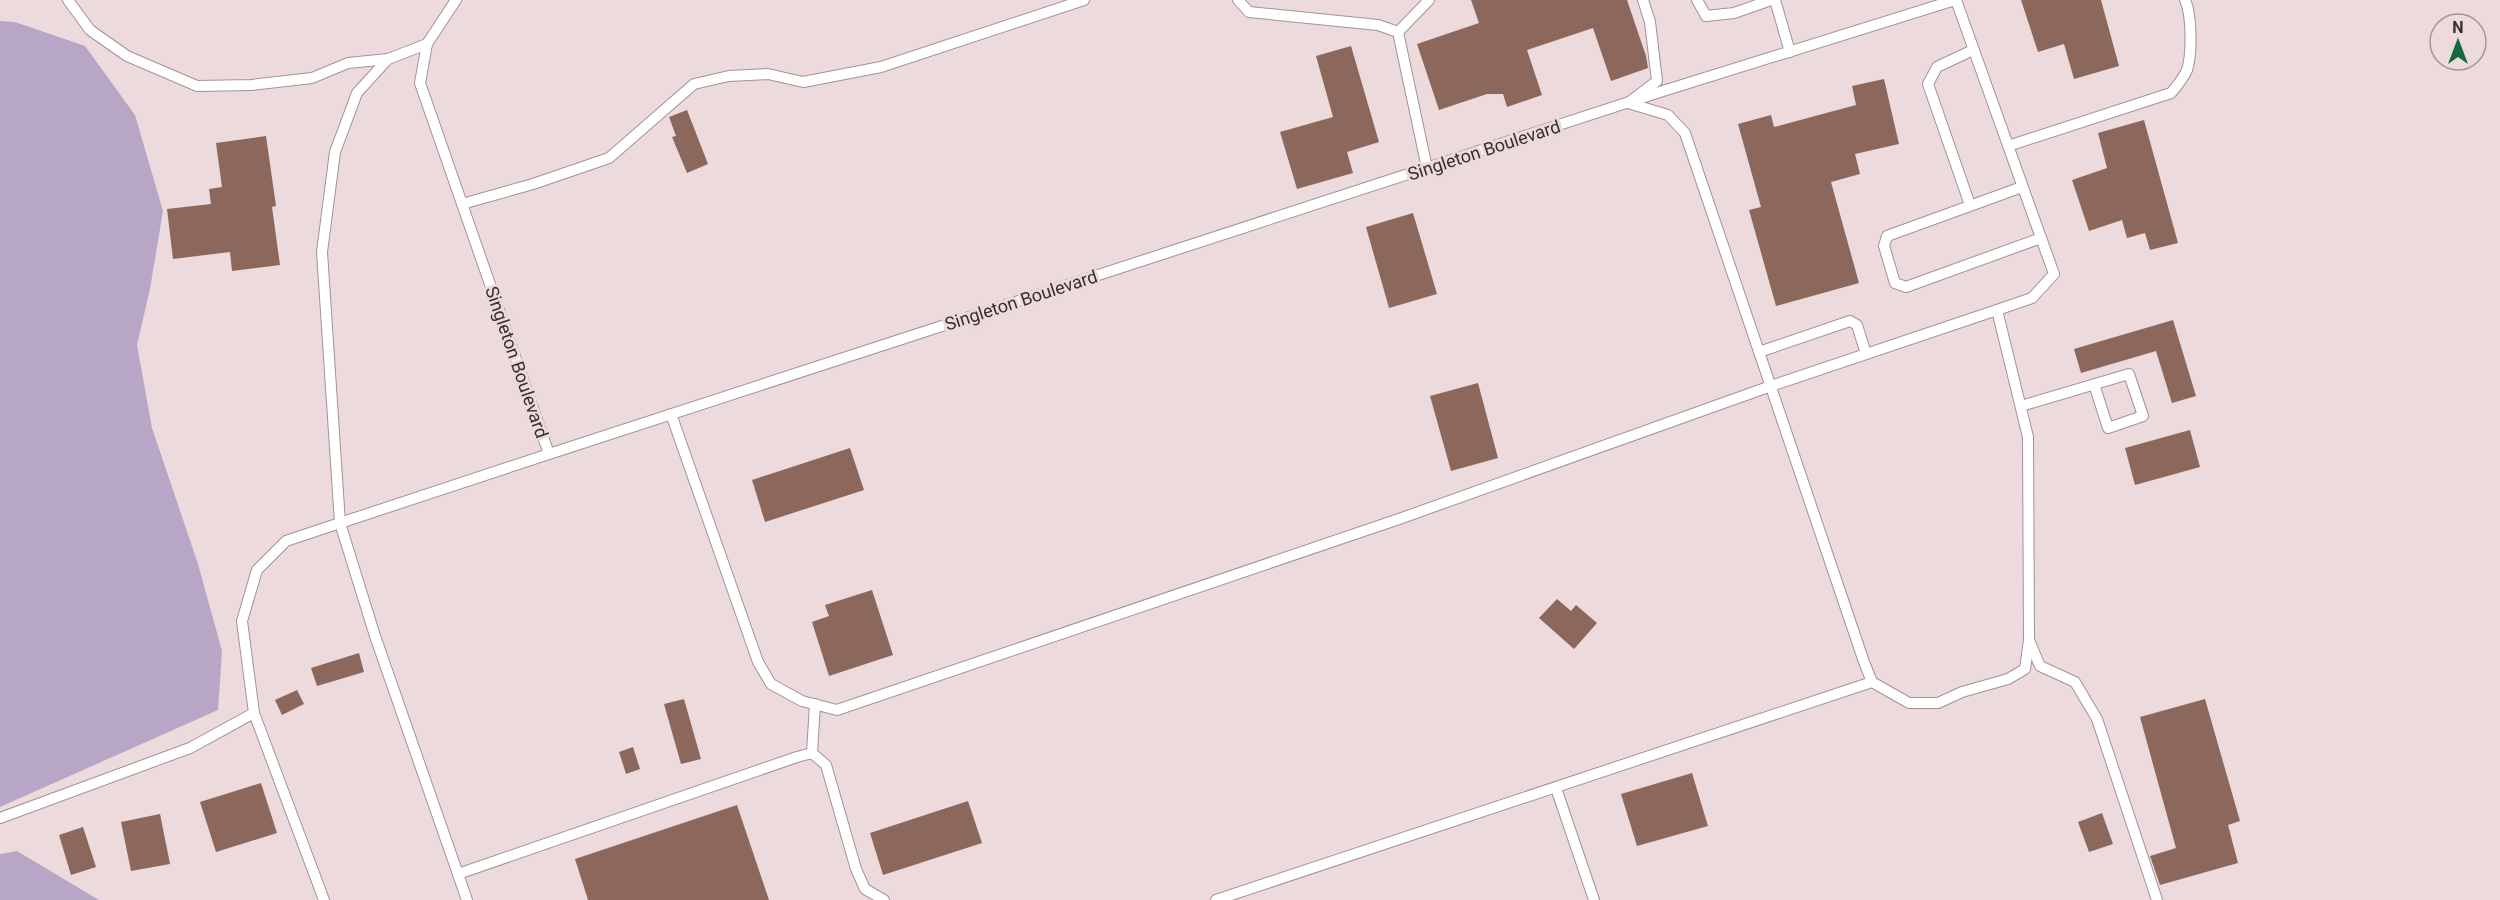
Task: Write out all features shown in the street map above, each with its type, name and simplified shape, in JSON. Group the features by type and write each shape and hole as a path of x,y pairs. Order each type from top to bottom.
{"lane":[{"path":"68,0 90,30 126,56 197,86 251,85 312,78 348,63 388,59 427,44"},
{"name":"Singleton Boulevard","path":"456,0 427,44 420,83 549,454 1628,103 1956,0"},
{"path":"462,204 533,184 609,158 694,84 729,76 768,74 803,82 881,67 1084,0"},
{"path":"1238,0 1248,12 1378,25 1398,32"},
{"path":"1398,32 1429,0"},
{"path":"1628,103 1657,81 1650,22 1643,0"},
{"path":"1697,0 1706,16 1734,13 1773,0 1790,52"},
{"path":"671,414 758,662 771,684 802,701 837,710 1388,523 1771,386 2032,298 2054,274 1956,0"},
{"path":"2008,146 2171,93 2180,83 2187,69 2189,10 2185,0"},
{"path":"1398,32 1427,168"},
{"path":"1970,205 1928,84 1937,67 1973,50"},
{"path":"388,59 357,93 335,152 322,252 340,523 375,636 467,900"},
{"path":"1628,103 1668,115 1685,133 1864,662 1872,682 1910,703 1938,703 1962,692 2008,680 2025,669 2029,640 2028,436 1997,310"},
{"path":"2022,187 1887,236 1884,246 1895,283 1906,287 2041,238"},
{"path":"1759,352 1850,321 1857,325 1866,354"},
{"path":"2021,406 2094,384 2129,374 2144,416 2108,428 2094,384"},
{"path":"324,900 254,713 242,621 257,570 285,541 549,454"},
{"path":"2029,640 2040,666 2075,682 2097,719 2157,900"},
{"path":"1216,900 1872,682"},
{"path":"812,753 815,704"},
{"path":"0,818 190,748 254,713"},
{"path":"458,874 812,753"},
{"path":"812,753 826,765 856,869 865,889 884,900"},
{"path":"1556,788 1594,900"}],"shaded area":[{"path":"0,21 15,22 85,46 135,115 163,211 150,289 137,345 152,428 198,564 222,651 218,710 0,807"},
{"path":"17,851 99,900 0,900 0,854"}],"building":[{"path":"1471,0 1627,0 1648,68 1611,81 1593,28 1527,50 1542,95 1507,107 1503,94 1487,94 1439,110 1417,44 1479,23"},
{"path":"2021,0 2101,0 2119,66 2074,79 2064,44 2038,52"},
{"path":"1351,46 1379,142 1347,152 1353,173 1297,189 1280,132 1333,117 1316,56"},
{"path":"1884,79 1899,144 1855,154 1860,174 1831,182 1859,283 1776,306 1749,210 1761,207 1738,124 1771,115 1774,127 1856,105 1852,86"},
{"path":"687,110 708,164 687,173 672,137 676,136 669,117"},
{"path":"2144,120 2178,243 2150,250 2145,233 2127,238 2122,220 2089,231 2072,180 2107,168 2098,133"},
{"path":"266,136 276,206 272,207 280,265 232,271 230,252 173,259 167,209 211,204 209,189 222,187 216,143"},
{"path":"1413,213 1437,294 1389,308 1366,227"},
{"path":"2173,320 2196,396 2172,403 2156,351 2081,373 2074,349"},
{"path":"1478,383 1498,458 1451,471 1430,396"},
{"path":"2190,430 2200,467 2135,485 2125,448"},
{"path":"850,448 864,490 765,522 752,480"},
{"path":"872,590 893,655 829,676 812,622 829,616 825,605"},
{"path":"1557,599 1571,611 1576,605 1597,623 1574,649 1539,618"},
{"path":"359,653 364,672 317,686 311,668"},
{"path":"297,690 304,704 282,715 275,700"},
{"path":"684,699 701,759 681,764 664,704"},
{"path":"2205,699 2240,821 2228,825 2238,863 2160,885 2150,856 2176,848 2140,717"},
{"path":"633,747 640,769 626,774 619,752"},
{"path":"1692,773 1708,826 1637,846 1621,794"},
{"path":"261,783 277,833 216,852 200,802"},
{"path":"968,801 982,843 883,875 870,833"},
{"path":"737,805 769,900 588,900 575,859"},
{"path":"2102,813 2113,844 2089,852 2078,822"},
{"path":"160,814 170,864 131,871 121,822"},
{"path":"83,827 96,867 71,875 59,835"}]}
